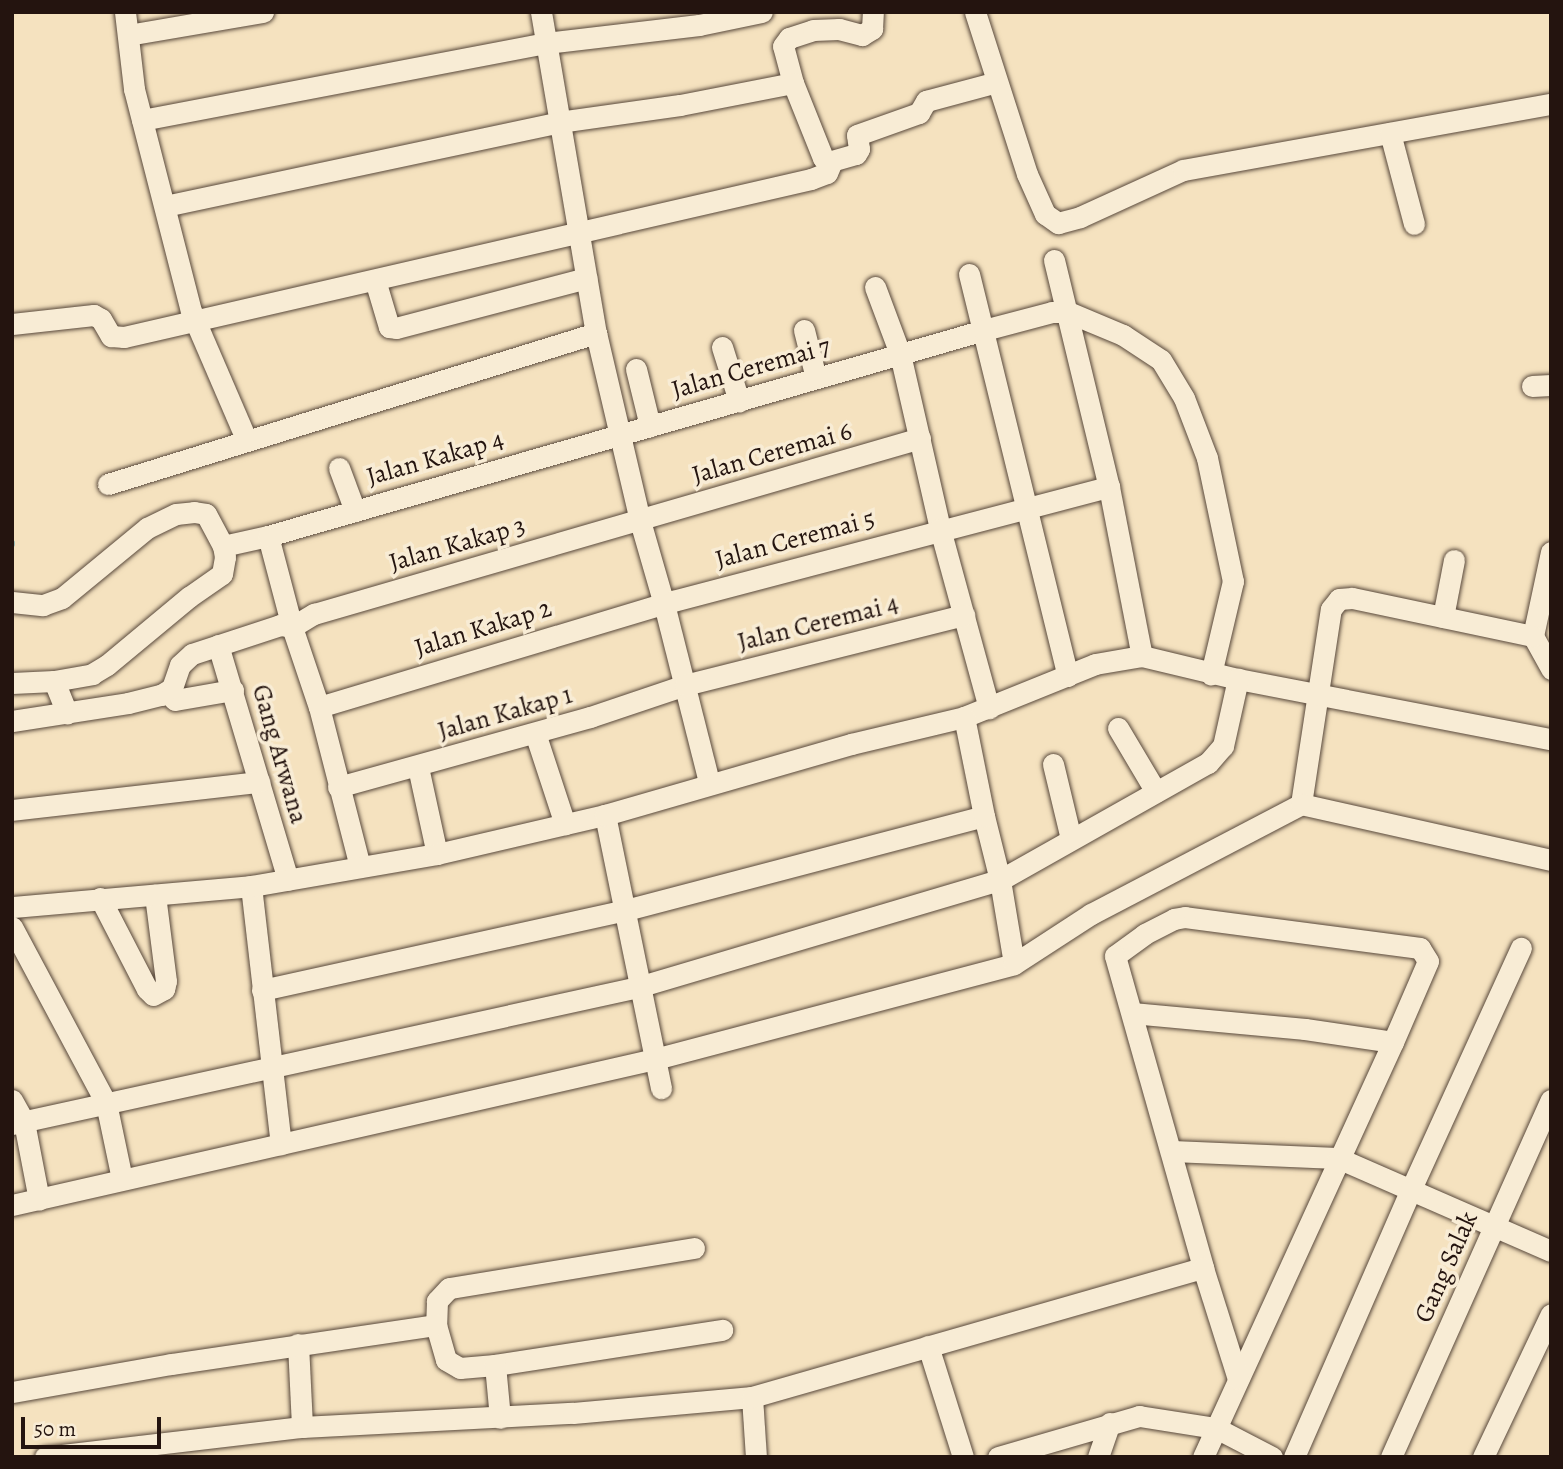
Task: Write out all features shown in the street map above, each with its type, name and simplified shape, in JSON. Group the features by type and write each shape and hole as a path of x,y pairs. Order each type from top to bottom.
{"street":[{"path":"125,12 134,89 195,322 246,439"},
{"path":"128,35 263,12"},
{"path":"541,12 596,333 618,435 709,782"},
{"path":"873,12 872,29 862,35 839,29 813,30 793,34 783,46 793,83 823,158 828,163 859,152 855,138 859,133 919,113 926,101 997,82"},
{"path":"975,12 1027,174 1045,214 1058,223 1080,217 1183,170 1460,118 1550,104"},
{"path":"142,120 546,43 699,25 762,13 785,41"},
{"path":"165,206 559,122 680,105 793,83"},
{"path":"1390,133 1414,224"},
{"path":"12,324 94,315 101,319 111,336 118,338 811,179 827,173 832,161"},
{"path":"1054,260 1109,487 1142,656"},
{"path":"969,274 1068,676"},
{"path":"375,280 390,327 396,328 587,278"},
{"path":"876,287 900,354 940,529 989,708"},
{"name":"Jalan Ceremai 7","path":"618,435 984,330 1052,312 1068,312"},
{"path":"1068,312 1123,335 1161,360 1184,398 1207,458 1233,581 1211,674"},
{"path":"804,330 816,379"},
{"path":"108,484 246,439 596,333"},
{"path":"722,347 739,401"},
{"path":"636,369 650,426"},
{"name":"Jalan Kakap 4","path":"223,545 268,536 618,435"},
{"name":"Jalan Ceremai 6","path":"640,521 920,438"},
{"path":"339,468 355,511"},
{"name":"Jalan Ceremai 5","path":"664,604 940,529 1027,510 1109,487"},
{"path":"12,602 43,605 62,598 138,534 161,519 176,514 206,514 223,545 225,557 222,574 189,597 107,666 92,674 54,681 12,683"},
{"name":"Jalan Kakap 3","path":"167,692 185,659 218,645 280,625 292,627 314,614 640,521"},
{"path":"268,536 292,627 318,707 360,867"},
{"path":"1551,552 1532,636 1551,669"},
{"path":"1443,617 1454,560"},
{"path":"1301,804 1331,609 1339,599 1352,598 1532,636"},
{"name":"Jalan Kakap 2","path":"318,707 664,604"},
{"name":"Jalan Ceremai 4","path":"685,685 964,615"},
{"name":"Gang Arwana","path":"218,645 288,880"},
{"path":"12,907 251,886 437,854 605,815 709,782 964,717 1110,660 1142,656 1211,674 1551,739"},
{"path":"18,1123 638,987 1000,880 1209,763 1223,746 1238,679"},
{"path":"54,681 67,713"},
{"name":"Jalan Kakap 1","path":"338,787 535,733 685,685"},
{"path":"12,721 128,703 167,692 175,701 233,690"},
{"path":"964,717 1000,880 1013,964"},
{"path":"1118,728 1156,792"},
{"path":"535,733 565,824"},
{"path":"1053,764 1071,839"},
{"path":"418,767 437,854"},
{"path":"12,810 259,782"},
{"path":"12,1205 655,1059 1013,964 1091,914 1301,804 1551,860"},
{"path":"605,815 622,911 661,1088"},
{"path":"262,990 622,911 985,816"},
{"path":"251,886 281,1144"},
{"path":"100,898 147,989 153,995 164,989 166,981 155,895"},
{"path":"1203,1457 1428,961 1420,948 1198,918 1174,919 1145,934 1115,956 1203,1268 1238,1379"},
{"path":"12,927 106,1103 122,1180"},
{"path":"1294,1457 1411,1189 1521,948"},
{"path":"1132,1013 1305,1029 1393,1042"},
{"path":"12,1100 39,1200"},
{"name":"Gang Salak","path":"1391,1457 1551,1100"},
{"path":"1171,1151 1338,1158 1551,1251"},
{"path":"694,1248 449,1288 437,1301 436,1325 446,1360 460,1368 495,1365 722,1330"},
{"path":"45,1457 302,1427 500,1418 752,1397 1203,1268"},
{"path":"1483,1457 1551,1314"},
{"path":"12,1392 299,1344 436,1325"},
{"path":"299,1344 302,1427"},
{"path":"928,1346 963,1457"},
{"path":"495,1365 500,1418"},
{"path":"752,1397 756,1457"},
{"path":"998,1457 1139,1416 1216,1428 1272,1457"},
{"path":"1098,1457 1110,1423"}]}
